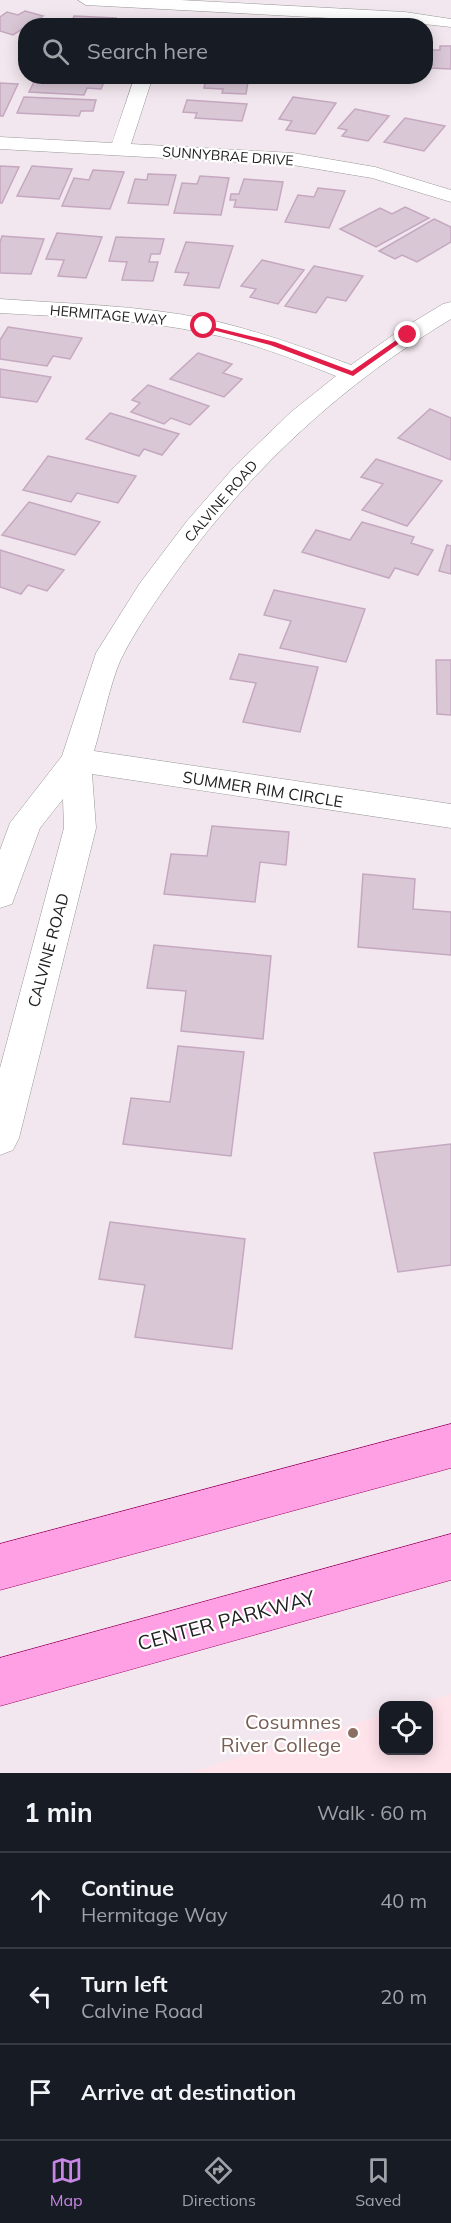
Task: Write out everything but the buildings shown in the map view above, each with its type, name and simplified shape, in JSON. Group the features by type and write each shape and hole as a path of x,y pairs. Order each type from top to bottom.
{"main road":[{"path":"0,1567 451,1446"},
{"name":"CENTER PARKWAY","path":"0,1682 451,1557"}],"street":[{"path":"86,0 298,6 412,18"},
{"path":"165,18 169,4"},
{"path":"433,21 446,23"},
{"path":"120,149 141,84"},
{"name":"SUNNYBRAE DRIVE","path":"0,143 260,157 324,163 375,173 451,195"},
{"name":"HERMITAGE WAY","path":"0,306 107,313 204,326 273,344 353,374"},
{"name":"CALVINE ROAD","path":"0,1138 80,828 76,760 106,660 156,580 196,527 244,471 300,417 353,374 408,335 451,309"},
{"name":"CALVINE ROAD","path":"0,895 26,823 76,760"},
{"name":"SUMMER RIM CIRCLE","path":"76,760 451,816"}],"shaded area":[{"name":"Cosumnes River College","path":"451,1694 451,1773 187,1773 379,1716 379,1755 433,1755 433,1701 428,1701"}],"place":[{"name":"Cosumnes River College","path":"353,1733"}],"route":[{"path":"204,326 273,344 353,374 408,335"}]}
